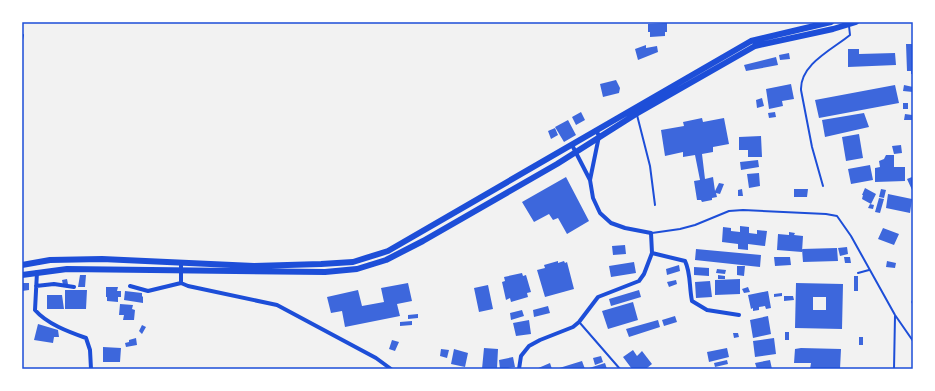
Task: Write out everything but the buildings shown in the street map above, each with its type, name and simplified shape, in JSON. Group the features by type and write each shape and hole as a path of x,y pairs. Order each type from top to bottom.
{"main road":[{"path":"22,275 36,272 73,269 325,272 357,269 386,260 423,241 576,152 598,133 750,41 831,22"},
{"path":"22,265 50,260 102,259 254,266 353,262 388,251 495,188 572,145 636,114 755,46 856,22"}],"street":[{"path":"590,180 598,133"},
{"path":"519,369 521,356 529,346 573,327 579,322 598,297 639,281 644,274 652,253 650,233 625,228 611,223 600,213 593,198 590,180 572,145"},
{"path":"652,253 685,261 689,269 692,301 707,310 739,315"},
{"path":"181,263 181,283"},
{"path":"36,272 35,310 41,317 86,338 90,350 91,369"},
{"path":"130,286 148,291 181,283 188,286 277,305 376,358 391,369"},
{"path":"36,286 54,284 74,287"}],"lane":[{"path":"823,186 810,137 801,90 802,82 810,67 850,35 849,24"},
{"path":"22,40 24,35"},
{"path":"636,114 650,166 654,204"},
{"path":"650,233 680,229 695,225 729,211 743,210 826,214 837,216 844,224 895,315 913,341"},
{"path":"858,273 869,270"},
{"path":"894,369 895,315"},
{"path":"579,322 620,369"}],"path":[{"path":"913,300 913,304"}]}
